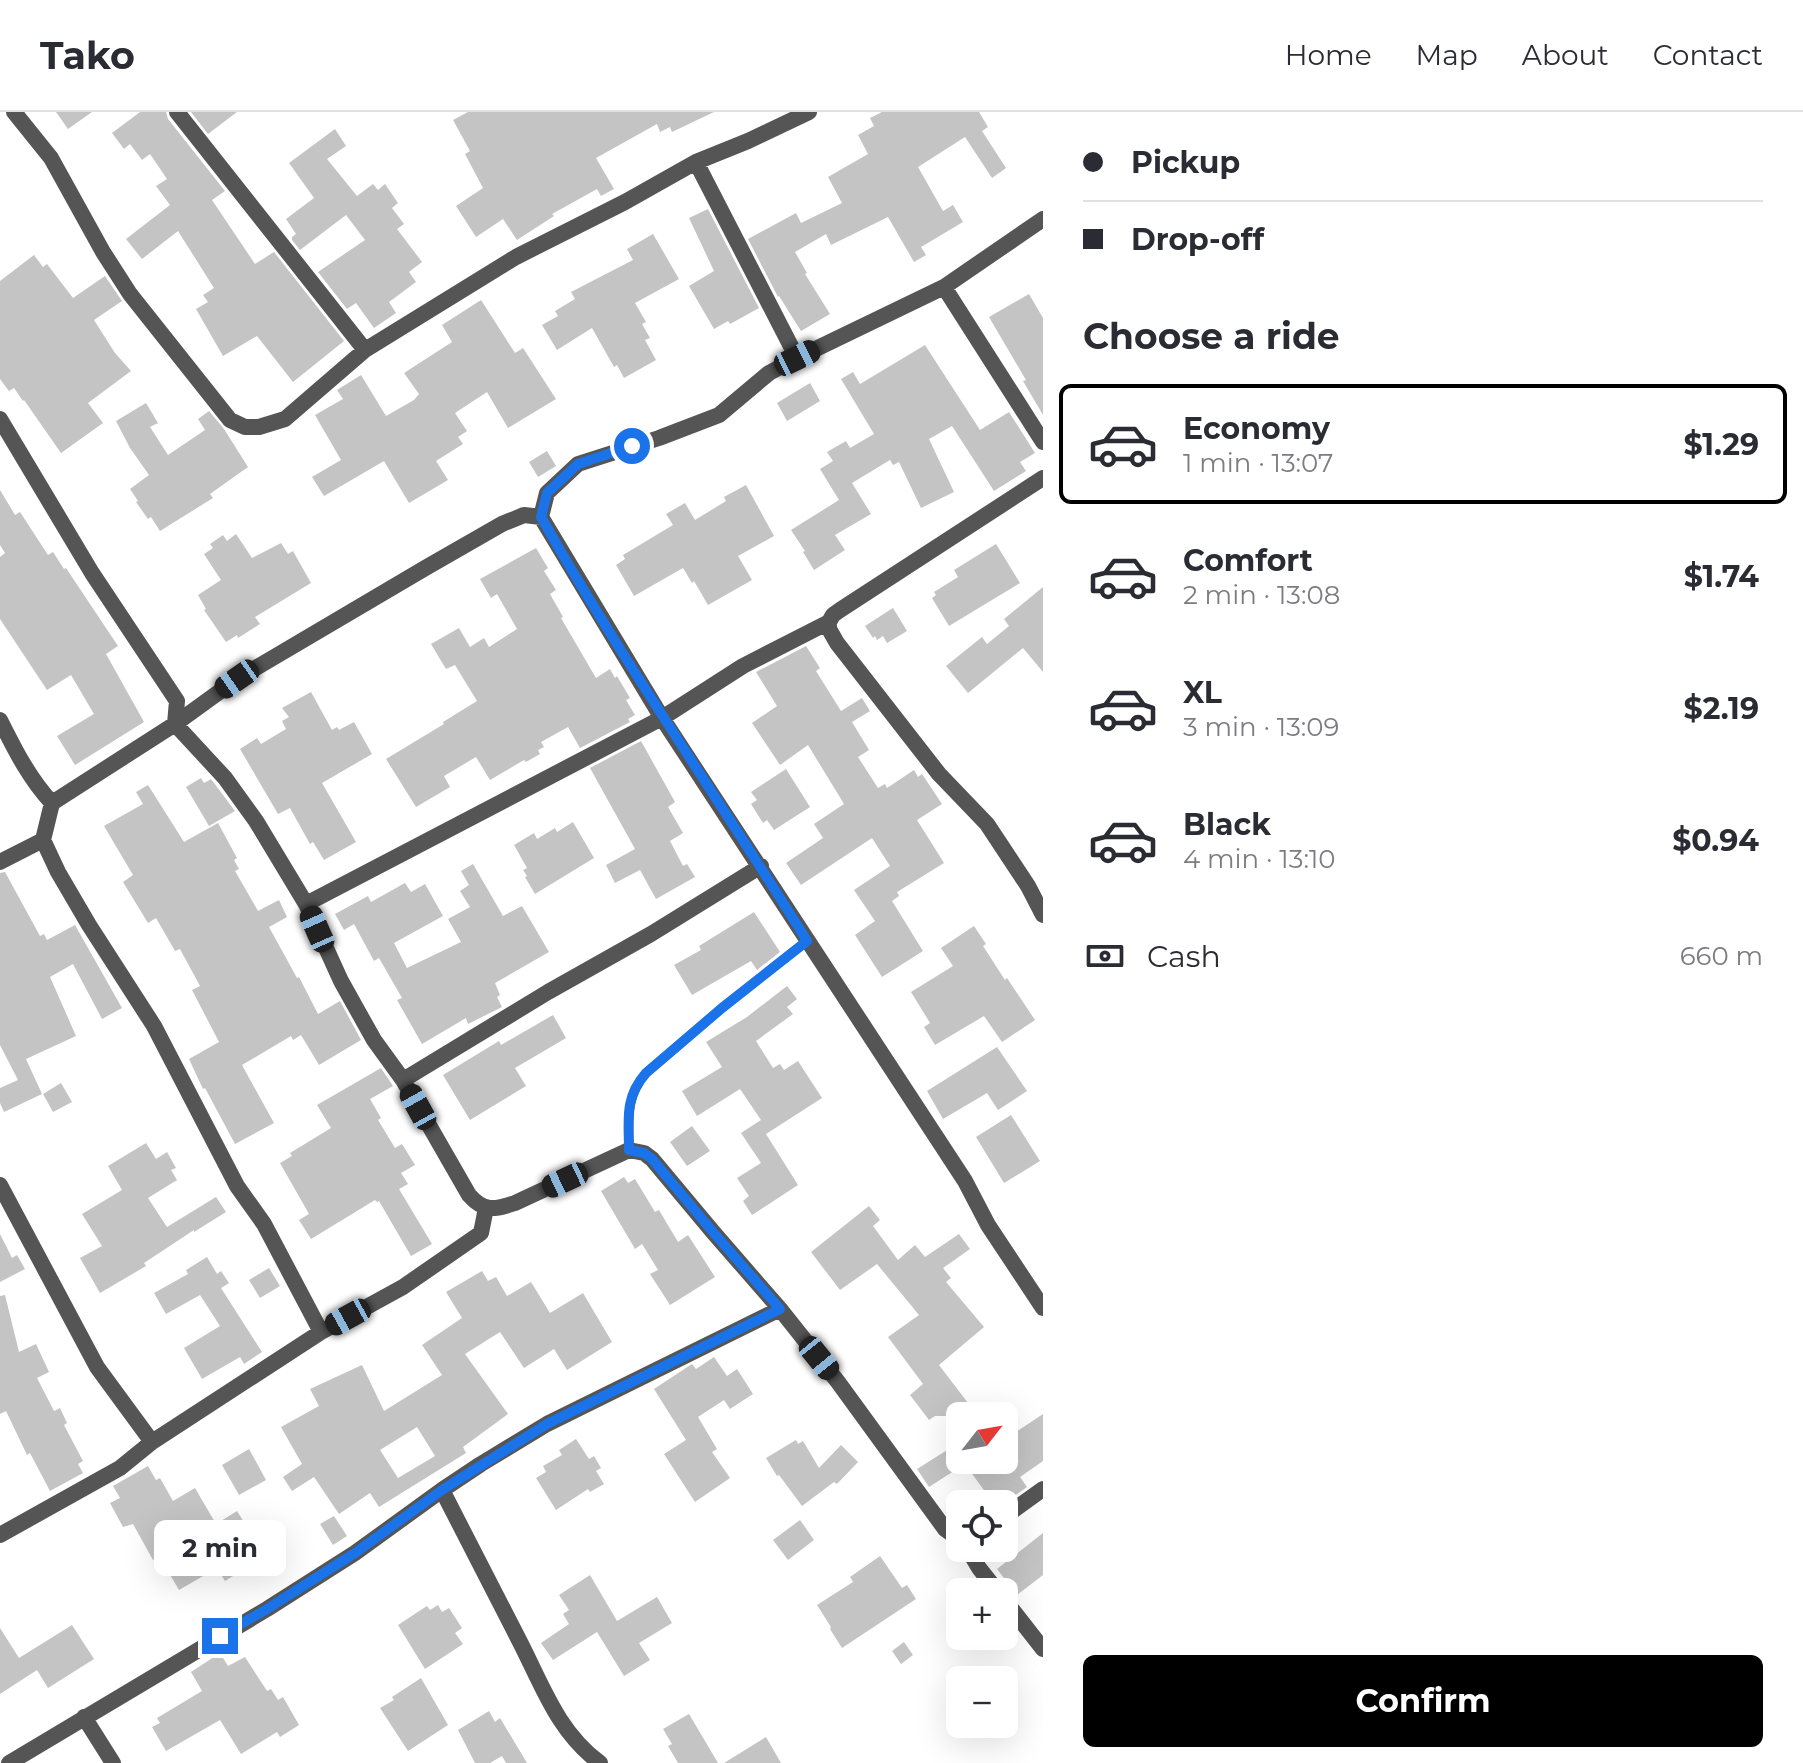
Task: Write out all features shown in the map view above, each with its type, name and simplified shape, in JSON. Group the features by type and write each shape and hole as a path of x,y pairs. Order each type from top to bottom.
{"street":[{"path":"14,112 51,158 96,242 130,294 230,420 245,427 259,427 285,419 365,350 516,257 696,162 809,112"},
{"path":"177,112 365,350"},
{"path":"696,162 797,358"},
{"path":"1043,219 944,287 769,373 719,415 578,464 547,493 541,517 662,718 965,1181 988,1225 1043,1308"},
{"path":"944,287 1043,442"},
{"path":"0,419 92,573 177,701 175,724 225,778 256,821 306,904 341,981 374,1040 403,1080 477,1205 498,1209 629,1150 644,1153 780,1309 838,1382 946,1530"},
{"path":"1043,478 840,610 829,622 829,629 837,643 939,774 987,824 1028,886 1043,915"},
{"path":"321,1332 264,1224 237,1186 154,1026 58,872 43,840 52,803 175,724 237,679 502,524 524,515 541,517"},
{"path":"306,904 662,718 743,666 829,622"},
{"path":"0,720 35,785 52,803"},
{"path":"0,862 43,840"},
{"path":"403,1080 761,866"},
{"path":"0,1185 97,1367 152,1442"},
{"path":"0,1535 120,1468 152,1442 321,1332 403,1287 481,1233 486,1208"},
{"path":"9,1763 267,1609 355,1553 442,1490 547,1424 780,1309"},
{"path":"1018,1507 1043,1489"},
{"path":"442,1490 556,1717 587,1753 600,1763"},
{"path":"1018,1617 1043,1649"},
{"path":"84,1717 113,1763"}],"lane":[{"path":"629,1150 631,1095 646,1073 807,941"}],"building":[{"path":"56,112 92,112 68,129"},
{"path":"140,112 166,112 168,119 225,191 212,200 255,264 274,252 344,341 293,382 257,336 223,356 196,309 208,302 203,295 214,288 178,231 142,259 126,239 170,205 156,186 167,179 150,154 142,160 130,144 124,149 112,133"},
{"path":"191,112 237,112 208,134"},
{"path":"468,112 714,112 672,132 670,127 660,132 657,124 596,158 614,189 601,196 597,189 552,214 554,216 517,240 503,219 476,237 456,206 483,188 465,154 470,151 453,120"},
{"path":"882,112 979,112 988,127 982,131 1006,168 992,178 965,137 918,167 943,211 953,205 963,222 921,247 926,255 914,262 888,217 831,245 826,234 795,252 830,314 801,331 778,297 748,239 796,213 801,223 842,203 828,177 868,154 858,135 874,126 870,118"},
{"path":"335,129 346,146 327,159 357,196 373,184 378,190 385,184 398,203 392,208 404,224 397,229 422,262 409,272 416,282 389,302 396,313 374,328 356,303 347,309 318,272 365,240 346,215 300,250 292,240 296,234 286,219 314,198 289,163"},
{"path":"708,209 759,308 714,329 689,286 714,271 689,218"},
{"path":"653,234 679,279 635,303 646,322 642,324 650,338 645,340 656,360 624,378 617,365 614,367 592,328 557,350 542,325 558,316 555,311 575,299 571,292 633,260 627,249"},
{"path":"34,255 43,267 47,264 73,298 105,276 122,301 94,320 131,371 88,403 103,423 61,453 24,400 14,388 9,391 0,379 0,281"},
{"path":"1029,294 1043,318 1043,415 989,317"},
{"path":"481,300 515,353 523,348 556,399 508,428 487,392 455,413 467,431 458,437 463,444 436,461 448,480 409,503 384,461 324,496 312,477 341,460 315,415 343,399 337,390 361,375 386,416 414,400 419,394 404,373 452,342 442,325"},
{"path":"925,345 980,430 1009,412 1035,453 1020,462 1026,471 994,491 952,426 929,439 954,492 921,508 899,462 893,465 890,460 852,483 871,514 835,535 845,550 814,570 791,530 839,500 820,469 833,461 827,452 846,441 850,448 874,434 841,379 853,372 860,384"},
{"path":"810,383 820,401 787,421 777,403"},
{"path":"146,403 158,423 150,427 168,455 205,430 198,419 209,411 248,467 210,494 213,498 160,531 151,517 148,519 130,489 149,475 116,421"},
{"path":"547,451 556,466 538,477 529,462"},
{"path":"746,485 774,536 738,556 752,580 708,605 683,568 634,596 616,565 625,559 623,555 673,525 666,514 685,503 695,520 726,501 724,497"},
{"path":"0,490 15,515 20,512 48,555 53,552 66,568 118,646 106,654 144,722 75,765 57,736 94,714 71,675 47,690 0,619 0,557 5,553 0,545"},
{"path":"236,534 252,558 281,543 288,554 293,551 311,583 255,617 260,624 226,642 204,610 198,595 221,580 204,554 213,548 210,544 223,535 227,541"},
{"path":"996,544 1020,583 949,626 932,598 936,595 934,592 958,577 954,570"},
{"path":"536,548 548,568 544,571 556,590 550,594 561,618 596,678 610,669 630,698 626,700 635,715 628,719 630,722 580,748 568,727 541,742 544,747 538,750 540,754 490,780 476,757 444,776 450,787 416,807 386,759 477,701 455,665 446,669 431,644 459,628 470,647 484,638 489,647 517,629 497,594 491,598 480,579"},
{"path":"1043,587 1043,672 1023,648 968,693 946,666 982,637 987,644 1009,626 1004,619"},
{"path":"893,608 907,631 887,643 883,636 877,640 875,636 873,638 865,626"},
{"path":"806,646 820,668 816,671 841,711 862,698 870,711 852,722 869,750 858,757 878,788 885,784 887,788 914,770 918,777 922,774 942,804 917,820 944,863 897,892 899,896 892,901 923,951 882,977 855,935 875,921 854,890 890,866 872,838 801,885 786,863 823,838 814,824 844,804 808,745 780,765 752,723 777,706 756,672"},
{"path":"311,692 332,730 354,722 372,754 322,783 356,842 324,860 313,842 310,844 290,808 278,814 240,749 257,738 261,744 286,729 282,721 289,717 282,708"},
{"path":"641,741 675,802 668,807 683,833 670,841 683,866 687,864 695,877 656,899 640,870 615,883 606,865 635,849 590,768"},
{"path":"786,769 810,807 774,830 767,820 763,823 751,804 757,800 751,792"},
{"path":"201,778 204,783 211,779 235,811 209,826 186,787"},
{"path":"148,785 184,842 218,823 237,858 234,860 239,869 235,871 258,911 279,900 287,917 269,927 318,1014 340,1001 361,1040 319,1065 301,1035 293,1040 291,1036 242,1065 274,1123 235,1144 189,1059 219,1042 192,990 200,986 180,949 175,951 156,918 148,923 123,882 133,875 104,826 143,804 136,792"},
{"path":"573,822 594,858 535,894 525,877 523,870 527,868 514,845 534,833 537,839"},
{"path":"473,864 503,916 522,906 549,952 495,983 502,1007 468,1024 466,1018 422,1044 397,1000 402,998 379,958 374,961 354,924 344,930 335,914 368,896 371,902 405,883 411,892 425,884 443,916 394,943 407,968 461,942 448,919 470,907 460,891 469,885 461,871"},
{"path":"5,872 40,936 44,934 47,940 75,925 122,1008 102,1019 73,964 50,977 76,1036 26,1059 42,1094 4,1112 0,1103 0,1088 18,1080 0,1045 0,873"},
{"path":"754,912 780,952 757,970 751,961 692,995 674,965 701,950 699,946"},
{"path":"974,926 1005,980 1007,978 1035,1020 1002,1042 984,1016 935,1045 924,1027 930,1023 911,992 953,966 941,948"},
{"path":"787,986 797,999 787,1007 793,1014 756,1041 773,1068 780,1064 784,1070 798,1061 822,1098 766,1134 798,1185 752,1215 743,1201 749,1196 737,1178 761,1163 741,1133 761,1120 740,1089 697,1116 682,1091 722,1067 706,1042 747,1017"},
{"path":"553,1015 566,1038 515,1068 526,1086 470,1120 443,1075 499,1041 501,1045"},
{"path":"997,1047 1027,1091 998,1110 987,1093 943,1119 927,1091"},
{"path":"381,1068 393,1086 370,1099 381,1118 378,1120 395,1148 402,1144 415,1165 401,1173 408,1184 399,1189 432,1244 411,1256 379,1201 375,1200 311,1239 299,1220 309,1214 280,1163 292,1156 290,1153 331,1128 317,1105"},
{"path":"61,1083 72,1102 53,1112 43,1094"},
{"path":"1011,1115 1040,1161 1004,1183 976,1137"},
{"path":"692,1126 710,1151 687,1166 670,1142"},
{"path":"146,1143 156,1159 167,1152 176,1168 171,1170 177,1180 148,1198 167,1227 216,1197 226,1212 100,1293 80,1258 102,1246 82,1214 122,1190 108,1166"},
{"path":"624,1177 628,1183 635,1179 678,1242 688,1235 715,1277 670,1305 650,1274 658,1270 642,1244 635,1249 601,1191"},
{"path":"869,1206 880,1220 873,1226 898,1260 915,1245 925,1257 959,1234 970,1249 943,1268 951,1278 946,1282 984,1327 939,1365 967,1402 946,1402 946,1416 935,1416 929,1420 910,1395 923,1384 888,1337 919,1315 877,1264 840,1290 811,1252"},
{"path":"0,1234 12,1258 17,1255 25,1269 0,1282"},
{"path":"207,1257 217,1274 221,1271 229,1283 221,1288 262,1352 244,1364 240,1357 202,1379 184,1348 220,1326 200,1295 166,1314 154,1293 188,1274 186,1270"},
{"path":"269,1268 280,1286 260,1298 249,1280"},
{"path":"482,1271 488,1281 496,1277 507,1296 531,1282 550,1313 583,1293 612,1342 567,1370 554,1349 524,1368 500,1332 465,1354 508,1414 463,1447 466,1453 379,1507 370,1493 339,1514 314,1477 292,1491 283,1477 302,1464 281,1427 319,1406 310,1389 362,1365 384,1411 442,1375 422,1345 462,1318 446,1292","holes":["417,1427 435,1456 398,1478 380,1450"]},
{"path":"5,1295 19,1352 36,1344 49,1372 37,1378 54,1411 60,1408 67,1423 64,1425 83,1461 78,1464 83,1473 50,1491 30,1453 27,1455 6,1411 0,1414 0,1296"},
{"path":"714,1357 727,1376 737,1369 753,1394 730,1409 724,1400 698,1417 717,1449 712,1452 730,1478 695,1502 664,1454 686,1440 654,1389 692,1364 696,1369"},
{"path":"1043,1414 1043,1461 1020,1477 1027,1487 1018,1493 1018,1490 984,1490 972,1474 1018,1474 1018,1431"},
{"path":"576,1439 589,1459 594,1456 601,1468 596,1471 604,1484 590,1492 588,1489 556,1510 536,1478 546,1472 543,1466 562,1455 559,1450"},
{"path":"796,1440 798,1444 803,1441 819,1468 841,1445 858,1462 837,1484 834,1482 802,1506 766,1458"},
{"path":"249,1449 266,1480 239,1495 222,1465"},
{"path":"946,1451 946,1474 949,1474 929,1487 917,1469"},
{"path":"148,1466 156,1480 160,1478 173,1501 195,1488 216,1524 237,1511 265,1556 225,1581 217,1568 179,1590 159,1556 153,1560 133,1524 123,1527 110,1503 120,1498 113,1486"},
{"path":"334,1516 347,1536 333,1545 320,1524"},
{"path":"800,1520 814,1540 788,1560 773,1540"},
{"path":"1043,1533 1043,1575 1018,1594 1018,1578 1004,1578 997,1569 1006,1562 1018,1562 1018,1553"},
{"path":"880,1556 902,1588 907,1585 916,1599 842,1648 817,1605 853,1582 850,1577"},
{"path":"590,1575 617,1621 657,1597 672,1623 639,1643 650,1660 624,1676 597,1632 553,1660 541,1643 569,1624 563,1614 569,1610 559,1595"},
{"path":"438,1605 442,1612 449,1608 462,1628 455,1633 463,1644 425,1669 398,1625 427,1606 430,1610"},
{"path":"72,1625 94,1659 48,1688 37,1670 0,1694 0,1628 19,1658"},
{"path":"904,1642 913,1655 901,1664 892,1651"},
{"path":"220,1653 228,1666 245,1657 267,1691 271,1689 278,1700 283,1697 299,1725 280,1737 277,1732 241,1754 220,1720 166,1751 152,1727 160,1723 157,1718 202,1691 191,1672"},
{"path":"421,1678 448,1725 408,1751 380,1708"},
{"path":"489,1711 495,1722 500,1718 527,1763 506,1763 502,1756 490,1763 475,1763 458,1730"},
{"path":"689,1714 718,1763 678,1763 663,1729"},
{"path":"766,1737 781,1763 724,1763"}],"route":[{"path":"220,1636 355,1553 442,1490 547,1424 780,1309 652,1159 644,1153 629,1150 631,1095 646,1073 807,941 662,718 541,517 547,493 578,464 632,446"}]}
